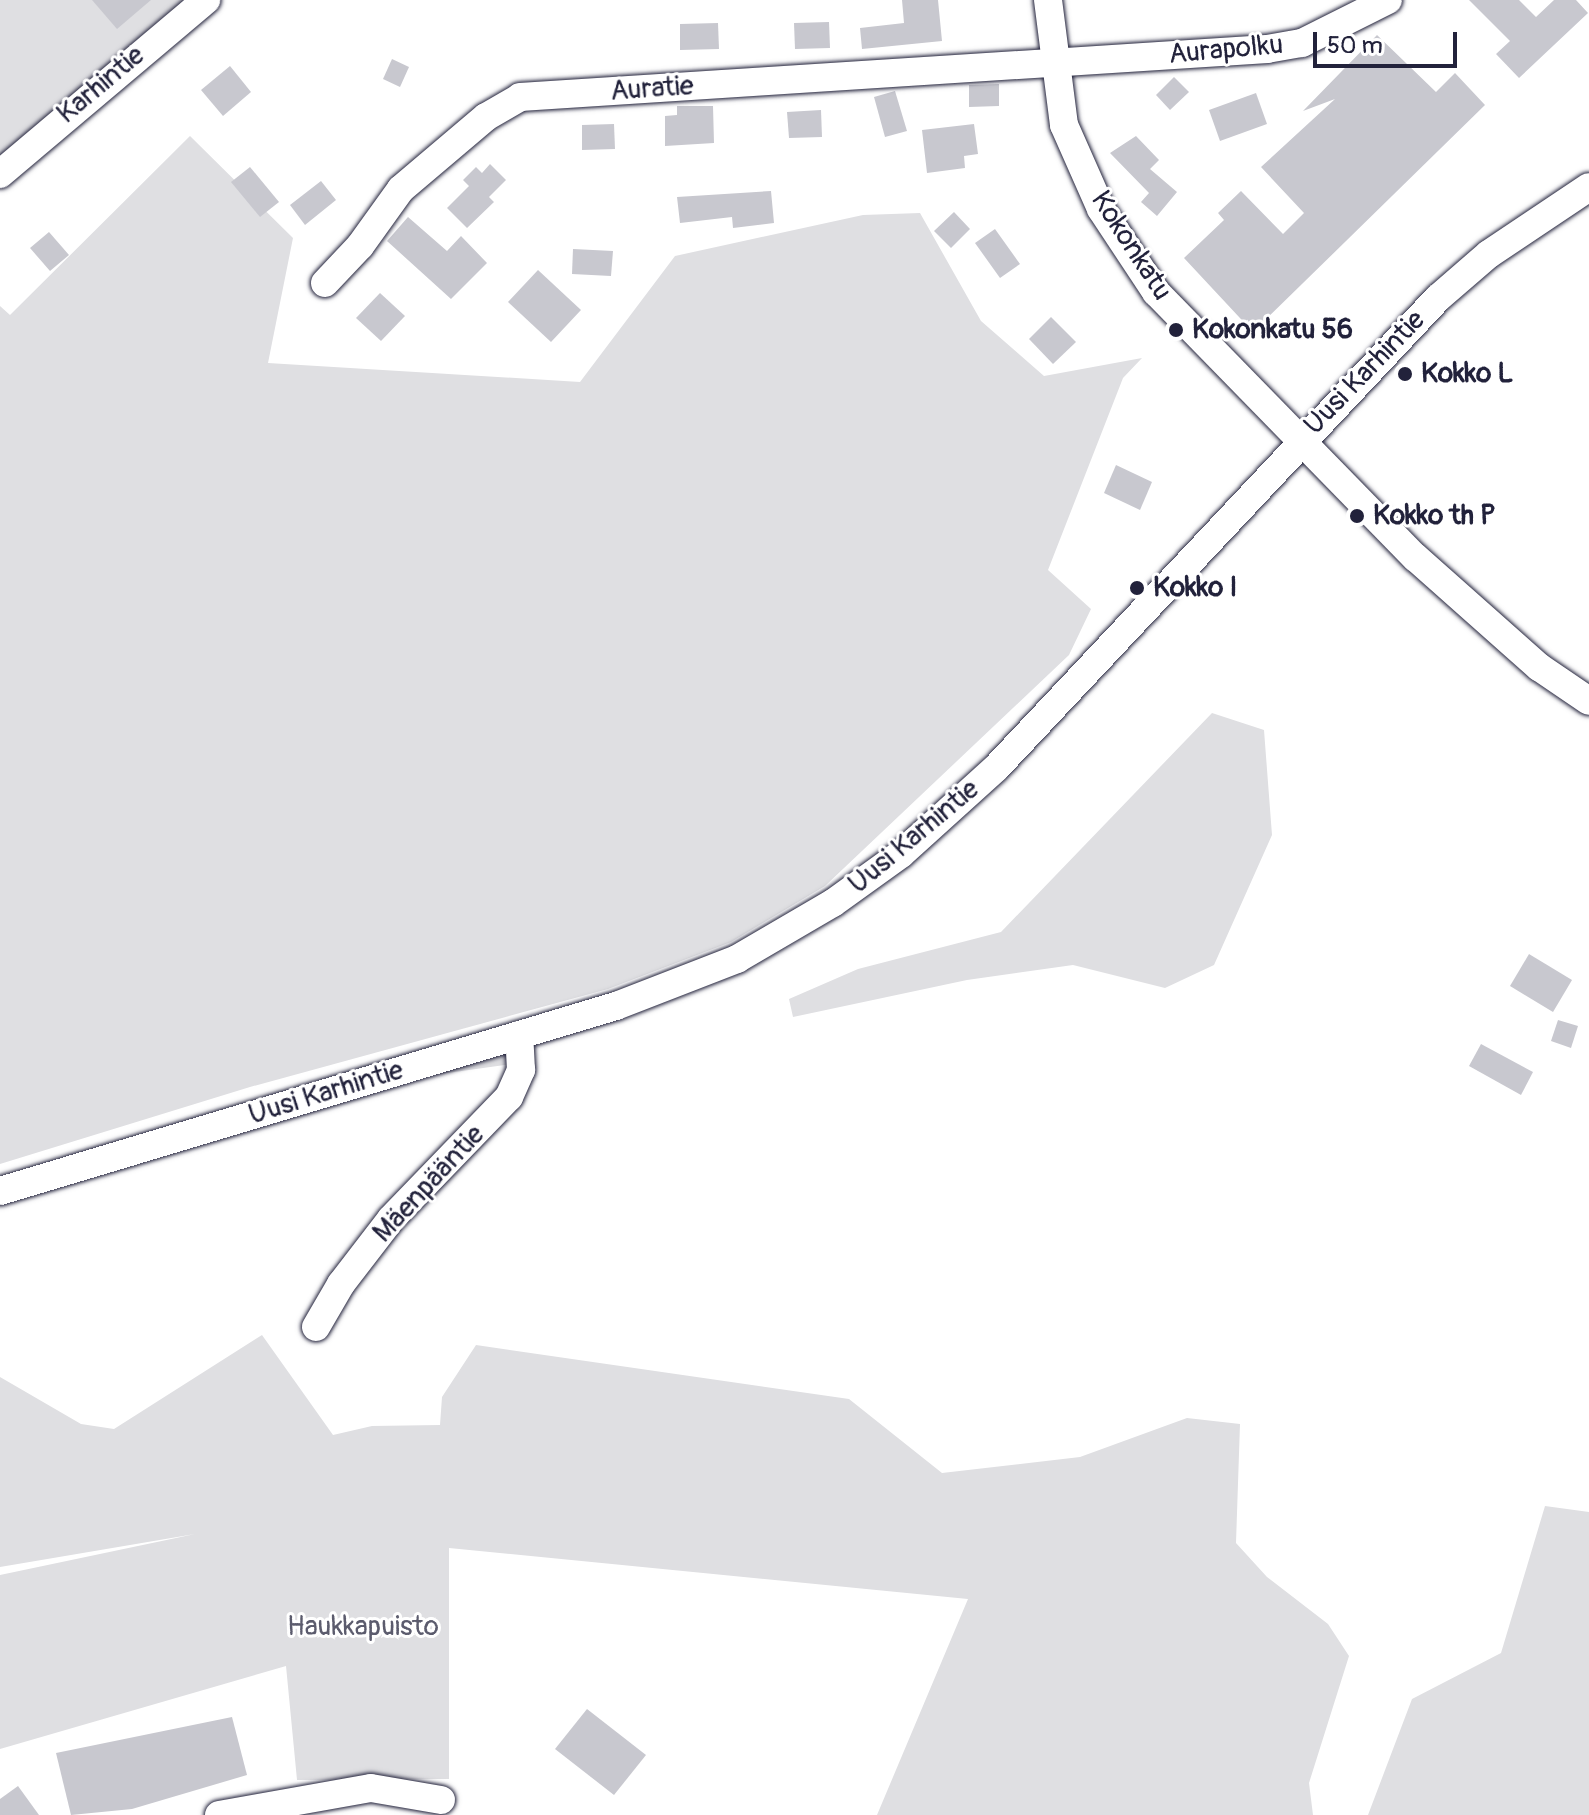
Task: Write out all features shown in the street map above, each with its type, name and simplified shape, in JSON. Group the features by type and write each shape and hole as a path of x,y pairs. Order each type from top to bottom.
{"street":[{"name":"Karhintie","path":"0,174 68,111 206,0"},
{"name":"Kokonkatu","path":"1048,0 1064,125 1101,209 1156,292 1300,440 1322,456 1415,557 1539,667 1589,701"},
{"name":"Aurapolku","path":"1055,63 1290,45 1361,17 1388,0"},
{"name":"Auratie","path":"325,283 360,246 401,189 486,117 520,97 1055,63"},
{"name":"Uusi Karhintie","path":"0,1191 616,1006 737,959 901,854 996,768 1300,440 1478,263 1589,187"},
{"name":"Mäenpääntie","path":"316,1327 341,1284 391,1219 509,1097 521,1070 519,1035"},
{"path":"219,1815 371,1788 441,1800"}],"green space":[{"path":"0,0 190,0 0,162"},
{"path":"190,136 293,238 268,363 580,382 675,256 863,215 920,213 981,321 1044,376 1142,358 1123,378 1048,570 1091,609 1069,655 825,886 731,942 608,989 250,1087 0,1164 0,306 10,315"},
{"path":"1212,713 1264,730 1272,835 1214,965 1165,988 1073,965 967,980 793,1017 789,999 858,969 1001,932"},
{"path":"503,1051 512,1064 433,1075"},
{"name":"Haukkapuisto","path":"262,1335 333,1435 372,1426 440,1425 442,1397 476,1345 849,1399 942,1473 1080,1457 1187,1418 1240,1424 1236,1543 1267,1577 1328,1624 1349,1656 1309,1783 1313,1815 877,1815 968,1599 449,1548 449,1779 297,1780 286,1666 0,1749 0,1575 195,1534 0,1567 0,1377 81,1424 114,1429"},
{"path":"1545,1506 1589,1512 1589,1815 1368,1815 1412,1699 1501,1653"}],"building":[{"path":"92,0 151,0 117,29"},
{"path":"902,0 938,0 942,41 862,49 860,28 904,23"},
{"path":"1469,0 1519,0 1536,17 1554,0 1576,0 1588,13 1519,78 1496,54 1510,41"},
{"path":"829,22 830,48 795,49 794,23"},
{"path":"718,23 719,49 680,50 680,24"},
{"path":"1377,35 1436,92 1455,73 1485,105 1253,332 1184,258 1224,220 1218,213 1241,191 1283,234 1304,213 1261,167 1335,99 1303,111"},
{"path":"392,59 409,67 400,87 383,79"},
{"path":"230,66 251,92 223,116 201,90"},
{"path":"1174,77 1189,92 1170,110 1156,95"},
{"path":"999,84 999,106 969,107 969,85"},
{"path":"895,91 907,131 885,137 874,97"},
{"path":"1256,93 1267,124 1220,141 1209,110"},
{"path":"677,106 713,106 714,143 665,146 665,116 677,115"},
{"path":"821,110 822,137 789,138 787,112"},
{"path":"614,124 615,149 582,150 582,125"},
{"path":"974,124 978,154 964,156 965,168 927,173 922,130"},
{"path":"1136,136 1159,160 1150,169 1177,192 1157,216 1141,202 1149,193 1110,153"},
{"path":"490,164 506,180 489,197 494,202 467,228 447,208 469,186 463,180 476,167 482,173"},
{"path":"250,167 279,202 260,217 231,182"},
{"path":"321,181 336,200 305,225 290,205"},
{"path":"771,191 774,223 733,228 732,217 680,223 677,197"},
{"path":"954,212 970,229 951,248 934,231"},
{"path":"408,217 447,251 461,236 487,263 451,299 387,241"},
{"path":"995,229 1020,264 1000,278 975,243"},
{"path":"49,232 69,255 50,271 30,248"},
{"path":"573,249 613,251 611,276 572,274"},
{"path":"538,270 581,310 551,342 508,302"},
{"path":"380,293 405,316 381,341 356,318"},
{"path":"1051,317 1076,342 1053,364 1029,339"},
{"path":"1116,465 1152,482 1140,510 1104,493"},
{"path":"1529,954 1572,980 1553,1012 1510,986"},
{"path":"1558,1020 1578,1026 1571,1048 1551,1041"},
{"path":"1481,1044 1533,1072 1521,1095 1469,1066"},
{"path":"587,1709 646,1755 614,1795 555,1749"},
{"path":"232,1717 247,1775 132,1809 71,1815 56,1753"},
{"path":"18,1786 39,1815 0,1815 0,1799"}],"place":[{"name":"Kokonkatu 56","path":"1176,330"},
{"name":"Kokko L","path":"1405,374"},
{"name":"Kokko th P","path":"1357,516"},
{"name":"Kokko I","path":"1137,588"}]}
